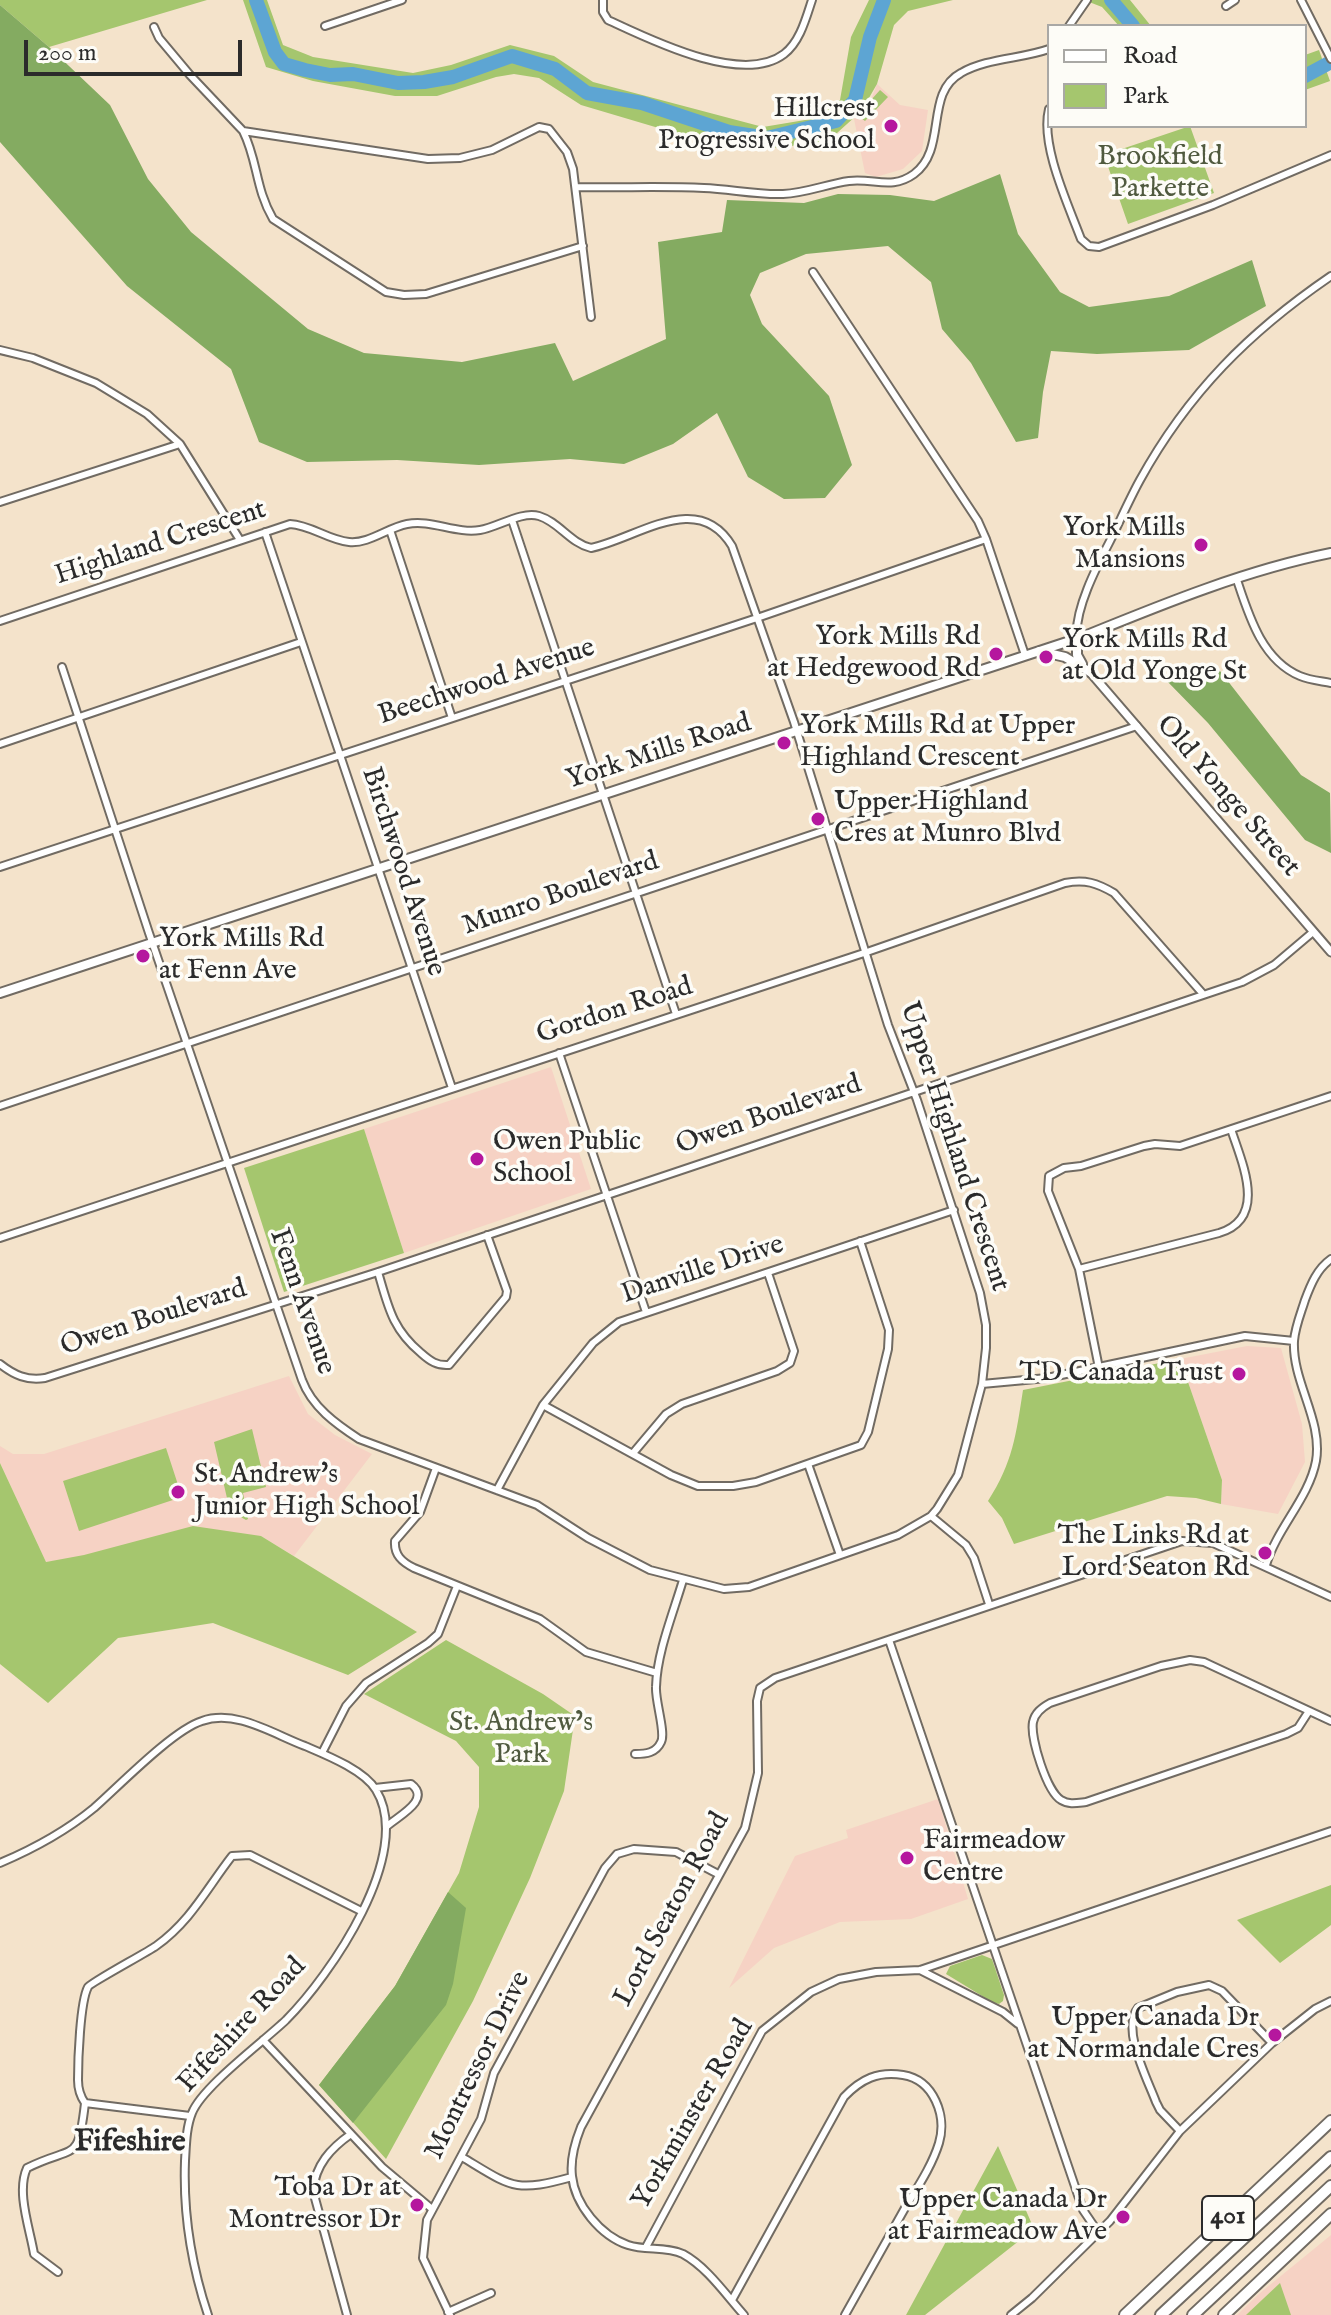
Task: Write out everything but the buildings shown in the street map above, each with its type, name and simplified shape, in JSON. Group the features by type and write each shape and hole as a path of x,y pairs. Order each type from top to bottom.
{"highway":[{"name":"401","path":"1125,2315 1331,2121"},
{"name":"401","path":"1161,2315 1331,2157"},
{"name":"401","path":"1193,2315 1331,2186"},
{"name":"401","path":"1224,2315 1331,2214"}],"main road":[{"name":"York Mills Road","path":"0,993 1080,638 1174,600 1289,562 1331,553"},
{"path":"1080,638 1077,655 1090,672"},
{"path":"1039,651 1065,657 1090,672"}],"street":[{"path":"325,26 402,0"},
{"path":"603,0 603,12 608,20 704,59 735,65 764,63 784,54 796,40 812,0"},
{"path":"1070,24 1087,0"},
{"path":"1226,6 1235,0"},
{"path":"1301,0 1331,58"},
{"path":"154,27 159,38 190,75 243,131 252,148 256,181 263,202 273,219 386,292 426,294 583,246"},
{"path":"576,187 699,188 780,194 851,181 900,182 917,172 928,159 943,93 958,74 985,64 1047,51"},
{"path":"243,131 428,159 460,158 492,150 539,127 549,129 567,152 576,187 591,317"},
{"path":"1047,128 1081,239 1089,246 1099,247 1213,205 1331,155"},
{"path":"813,272 978,521 1025,655"},
{"path":"1080,638 1075,625 1100,561 1139,481 1164,440 1224,363 1271,319 1331,276"},
{"path":"0,350 33,358 96,383 147,414 180,444 240,540"},
{"path":"0,502 180,444"},
{"name":"Highland Crescent","path":"0,621 290,524 349,542 364,540 408,523 480,530 528,515 539,516 582,546 591,548 670,521 691,518 710,522 721,530 732,546 796,731"},
{"path":"512,520 676,1014"},
{"path":"390,530 452,718"},
{"name":"Birchwood Avenue","path":"265,532 452,1088"},
{"name":"Beechwood Avenue","path":"0,867 757,618 986,539"},
{"path":"1237,580 1257,636 1280,661 1300,676 1331,683"},
{"path":"0,744 301,642"},
{"name":"Fenn Avenue","path":"62,667 152,943 305,1389 324,1412 359,1439 545,1509 577,1531 642,1566 683,1580 724,1589 736,1589 840,1555 909,1530 931,1516"},
{"name":"Old Yonge Street","path":"1090,672 1331,952"},
{"name":"Munro Boulevard","path":"0,1106 1137,726"},
{"name":"Upper Highland Crescent","path":"796,731 888,1025 954,1210 985,1316 986,1348 982,1384 958,1475 931,1516"},
{"name":"Gordon Road","path":"0,1238 867,952 1065,883 1087,881 1114,893 1203,994"},
{"name":"Owen Boulevard","path":"0,1364 13,1374 32,1379 45,1378 378,1272 1258,976 1313,932"},
{"path":"559,1053 646,1312"},
{"path":"1099,1368 1079,1269 1048,1191 1051,1174 1155,1144 1180,1146 1331,1096"},
{"path":"1079,1269 1231,1228 1240,1219 1249,1196 1249,1185 1231,1129"},
{"name":"Danville Drive","path":"497,1490 543,1405 606,1331 619,1322 954,1210"},
{"path":"378,1272 393,1322 404,1338 432,1362 449,1365 506,1297 507,1291 487,1235"},
{"path":"543,1405 687,1483 707,1487 756,1482 861,1445 868,1431 888,1349 889,1330 860,1241"},
{"path":"1266,1565 1283,1527 1307,1488 1317,1454 1315,1434 1298,1373 1294,1341 1299,1316 1317,1273 1331,1259"},
{"path":"634,1452 666,1414 682,1404 777,1371 790,1363 794,1351 768,1273"},
{"path":"982,1384 1019,1382 1099,1368 1245,1336 1294,1341"},
{"path":"808,1464 840,1555"},
{"path":"436,1468 420,1512 399,1535 395,1547 398,1556 407,1564 540,1619 586,1652 657,1673"},
{"path":"931,1516 966,1545 974,1558 989,1604"},
{"name":"Lord Seaton Road","path":"572,2177 574,2151 581,2127 745,1828 757,1780 757,1701 760,1688 775,1678 1182,1541 1213,1543 1331,1597"},
{"path":"635,1754 647,1754 657,1749 663,1737 656,1698 657,1673 683,1580"},
{"path":"322,1753 346,1706 366,1683 438,1634 457,1586"},
{"path":"889,1640 1083,2210 1098,2232"},
{"path":"1309,1711 1298,1728 1286,1734 1086,1802 1069,1804 1060,1800 1050,1788 1033,1734 1035,1718 1040,1709 1050,1703 1181,1660 1204,1662 1331,1721"},
{"path":"0,1863 51,1837 90,1811 178,1734 204,1720 236,1718 322,1753 365,1778 375,1788 411,1784 417,1788 419,1795 415,1805 386,1827"},
{"name":"Fifeshire Road","path":"208,2315 194,2265 185,2215 190,2116 204,2094 302,2002 336,1956 373,1890 381,1865 386,1827 375,1788"},
{"name":"Yorkminster Road","path":"646,2247 762,2031 811,1992 839,1979 876,1972 920,1970 1331,1831"},
{"name":"Montressor Drive","path":"449,2313 423,2258 424,2231 432,2209 481,2119 494,2073 611,1860 617,1854 634,1849 676,1852 718,1874"},
{"path":"58,2272 34,2254 23,2191 24,2175 27,2168 66,2154 78,2146 81,2139 85,2103 80,2096 78,2082 82,2016 87,1988 92,1982 111,1975 158,1944 195,1909 232,1856 250,1855 361,1911"},
{"path":"920,1970 1003,2012 1019,2024"},
{"path":"1180,2131 1160,2110 1133,2038 1132,2021 1138,2008 1177,1992 1209,1985 1222,1991 1272,2043"},
{"path":"1011,2315 1110,2221 1180,2131 1272,2043 1315,2009 1331,2001"},
{"path":"263,2040 382,2167 432,2209"},
{"path":"732,2300 844,2097 854,2086 880,2074 910,2076 926,2087 938,2106 939,2142 920,2182 845,2315"},
{"path":"85,2103 190,2116"},
{"path":"347,2315 313,2191 317,2173 327,2154 351,2134"},
{"path":"462,2157 505,2183 516,2186 528,2188 572,2177 581,2201 593,2220 610,2236 629,2245 682,2254 706,2272 744,2315"},
{"path":"449,2313 491,2293"}],"shaded area":[{"name":"Hillcrest Progressive School","path":"877,84 900,105 928,110 922,151 903,169 876,177 865,173 854,119 872,97"},
{"name":"Owen Public School","path":"551,1067 591,1189 404,1253 364,1129"},
{"path":"1247,1346 1281,1348 1302,1424 1305,1462 1278,1514 1221,1504 1222,1480 1180,1359"},
{"name":"St. Andrew's Junior High School","path":"289,1376 308,1414 335,1435 372,1454 294,1556 261,1536 46,1562 0,1463 0,1446 13,1454 44,1454"},
{"path":"938,1799 968,1899 911,1919 840,1922 774,1948 729,1988 795,1856 848,1838 846,1830"},
{"path":"1331,2235 1331,2315 1237,2315 1260,2293"}],"green space":[{"path":"0,0 207,0 49,47 0,5"},
{"path":"243,0 267,0 283,45 313,57 413,73 451,65 510,45 554,56 593,82 763,127 811,119 840,100 851,37 869,0 953,0 908,11 894,25 877,84 862,110 880,90 888,97 865,121 857,115 827,142 754,150 699,140 581,105 539,78 514,74 437,96 395,96 313,81 266,67"},
{"path":"1084,0 1130,0 1149,24 1117,24 1102,7"},
{"path":"0,5 110,105 148,179 191,232 308,329 364,353 462,362 555,343 573,381 666,339 658,242 722,232 727,200 804,203 838,194 890,195 934,201 1000,174 1018,234 1060,292 1089,307 1169,296 1252,260 1266,306 1189,350 1097,354 1051,351 1038,438 1016,442 971,363 942,329 931,282 888,246 806,254 760,273 750,295 762,324 829,396 852,465 825,498 784,499 748,477 717,413 673,444 624,464 570,459 479,465 397,460 307,462 259,442 231,369 127,286 0,142"},
{"path":"1319,50 1330,81 1307,89 1307,54"},
{"name":"Brookfield Parkette","path":"1191,128 1214,193 1128,224 1104,155"},
{"path":"1220,671 1301,775 1330,793 1331,853 1305,840 1208,723 1165,679"},
{"path":"364,1129 404,1253 284,1292 244,1168"},
{"path":"1180,1359 1222,1480 1221,1504 1167,1496 1014,1544 1002,1518 988,1501 1008,1461 1023,1390"},
{"path":"252,1429 266,1487 243,1493 246,1520 230,1511 214,1442"},
{"path":"166,1448 182,1497 79,1531 63,1481"},
{"name":"St. Andrew’s Park","path":"0,1463 46,1562 193,1526 261,1536 417,1632 348,1675 213,1623 118,1638 48,1703 0,1664"},
{"name":"St. Andrew’s Park","path":"446,1640 543,1694 575,1716 564,1791 530,1878 473,2001 386,2159 319,2085 395,1986 459,1873 479,1807 479,1767 456,1741 364,1694"},
{"path":"1331,1885 1331,1925 1280,1963 1237,1920"},
{"path":"448,1892 466,1908 453,1984 446,2005 353,2123 319,2085 395,1986"},
{"path":"982,1955 992,1959 1004,1995 999,2004 946,1974 950,1966"},
{"path":"998,2146 1034,2229 925,2315 906,2315"},
{"path":"1280,2283 1291,2315 1246,2315"}],"waterway":[{"path":"256,0 275,52 284,64 305,70 330,75 353,74 398,83 424,82 453,77 512,56 555,69 587,93 642,103 729,132 767,138 836,121 855,100 870,37 884,0"},
{"path":"1111,0 1131,24"},
{"path":"1307,75 1331,62"}],"place":[{"name":"Hillcrest Progressive School","path":"891,126"},
{"name":"York Mills Mansions","path":"1201,545"},
{"name":"York Mills Rd at Hedgewood Rd","path":"996,654"},
{"name":"York Mills Rd at Old Yonge St","path":"1046,657"},
{"name":"York Mills Rd at Upper Highland Crescent","path":"784,743"},
{"name":"Upper Highland Cres at Munro Blvd","path":"818,819"},
{"name":"York Mills Rd at Fenn Ave","path":"143,956"},
{"name":"Owen Public School","path":"477,1159"},
{"name":"TD Canada Trust","path":"1239,1374"},
{"name":"St. Andrew's Junior High School","path":"178,1492"},
{"name":"The Links Rd at Lord Seaton Rd","path":"1265,1553"},
{"name":"Fairmeadow Centre","path":"907,1858"},
{"name":"Upper Canada Dr at Normandale Cres","path":"1275,2035"},
{"name":"Toba Dr at Montressor Dr","path":"417,2205"},
{"name":"Upper Canada Dr at Fairmeadow Ave","path":"1123,2217"}],"district":[{"name":"Fifeshire","path":"130,2144"}]}
